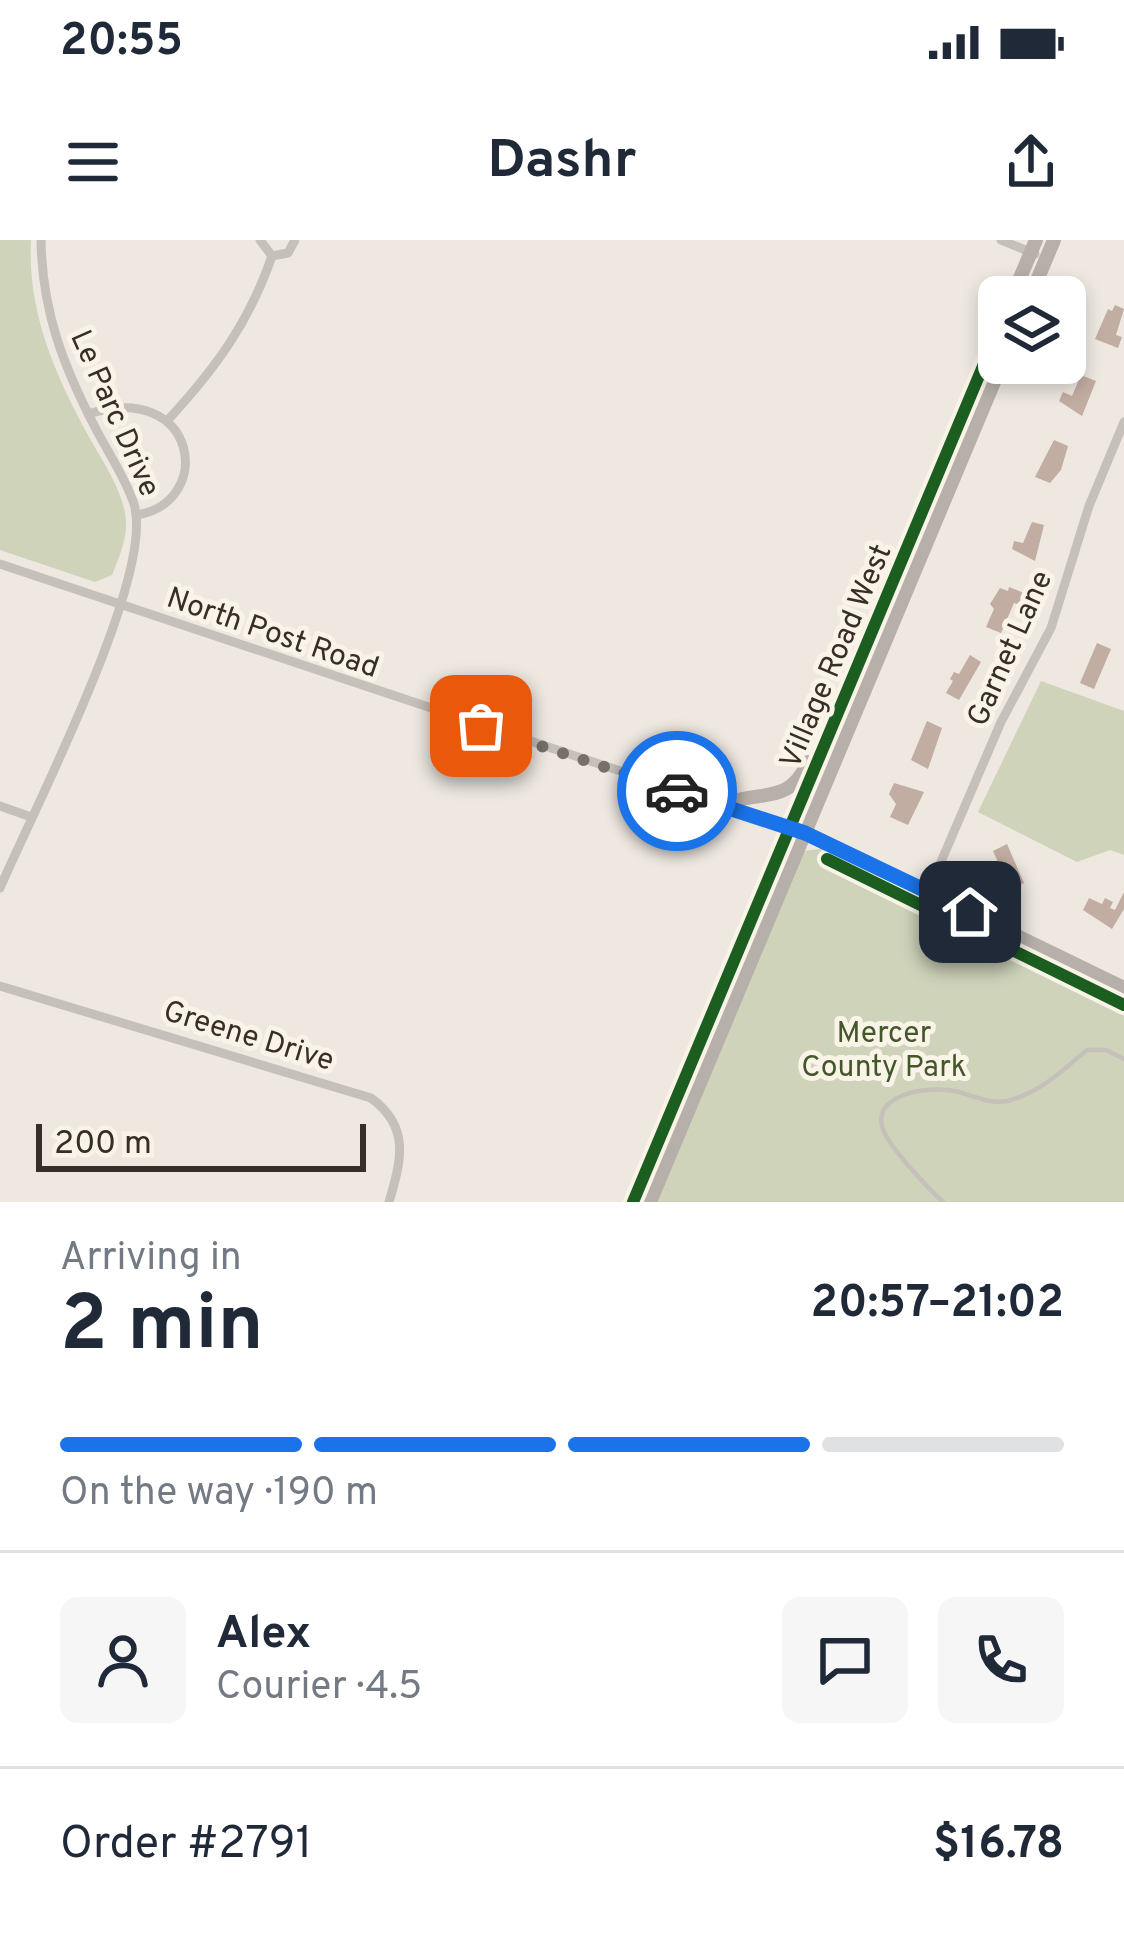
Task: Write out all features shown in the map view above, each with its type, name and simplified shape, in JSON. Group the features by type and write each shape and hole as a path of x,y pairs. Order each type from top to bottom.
{"main road":[{"path":"1038,250 1054,240"},
{"name":"Village Road West","path":"650,1202 978,379"},
{"name":"Village Road West","path":"633,1202 993,384"},
{"path":"722,806 738,798 779,796 803,773 896,550 920,518"},
{"path":"797,830 1124,988"}],"street":[{"name":"Le Parc Drive","path":"0,888 105,657 121,605 136,515 66,373 49,320 41,240"},
{"path":"260,240 272,256"},
{"path":"272,256 288,253 295,240"},
{"path":"1001,240 1038,250"},
{"path":"167,421 230,348 259,294 272,256"},
{"path":"88,414 134,405 167,421 182,444 183,478 163,508 136,515"},
{"name":"Garnet Lane","path":"928,892 1001,722 1051,628 1081,527 1124,422"},
{"name":"North Post Road","path":"0,564 797,830"},
{"path":"0,806 31,817"},
{"name":"Greene Drive","path":"0,986 371,1098 392,1117 400,1138 401,1163 389,1202"}],"lane":[{"path":"944,1202 884,1133 884,1111 890,1103 908,1093 947,1090 1010,1101 1054,1081 1087,1050 1124,1059"}],"green space":[{"path":"0,240 31,240 34,292 46,342 121,499 126,521 122,548 112,575 95,582 0,550"},
{"path":"1041,681 1124,711 1124,855 1110,850 1077,862 978,812"},
{"name":"Mercer County Park","path":"821,849 1124,997 1124,1202 656,1202 802,851"}],"building":[{"path":"1115,305 1124,309 1116,335 1122,337 1118,348 1095,339 1108,309 1112,311"},
{"path":"1086,377 1096,381 1082,416 1059,401 1063,392 1072,396 1077,384 1086,384"},
{"path":"1054,440 1068,446 1061,470 1050,483 1035,477"},
{"path":"1032,522 1044,525 1035,561 1012,549 1014,541 1023,543"},
{"path":"1009,587 1024,593 1020,605 1014,603 1001,633 986,627 994,609 990,604 1000,588 1008,591"},
{"path":"1097,643 1111,649 1094,689 1080,683"},
{"path":"970,655 981,662 959,700 946,693 954,672 959,674"},
{"path":"503,691 519,696 507,728 492,722"},
{"path":"927,721 942,728 928,769 911,760"},
{"path":"894,783 924,792 908,825 890,817 896,804 889,794"},
{"path":"1007,844 1024,883 1010,890 997,870 1001,869 993,851"},
{"path":"1124,892 1124,909 1112,929 1083,910 1089,898 1102,904 1105,898 1115,910"}],"cycle path":[{"path":"633,1202 978,378"},
{"path":"827,859 1124,1005"}],"way so far":[{"path":"481,726 677,791"}],"route":[{"path":"677,791 805,833 970,912"}]}
